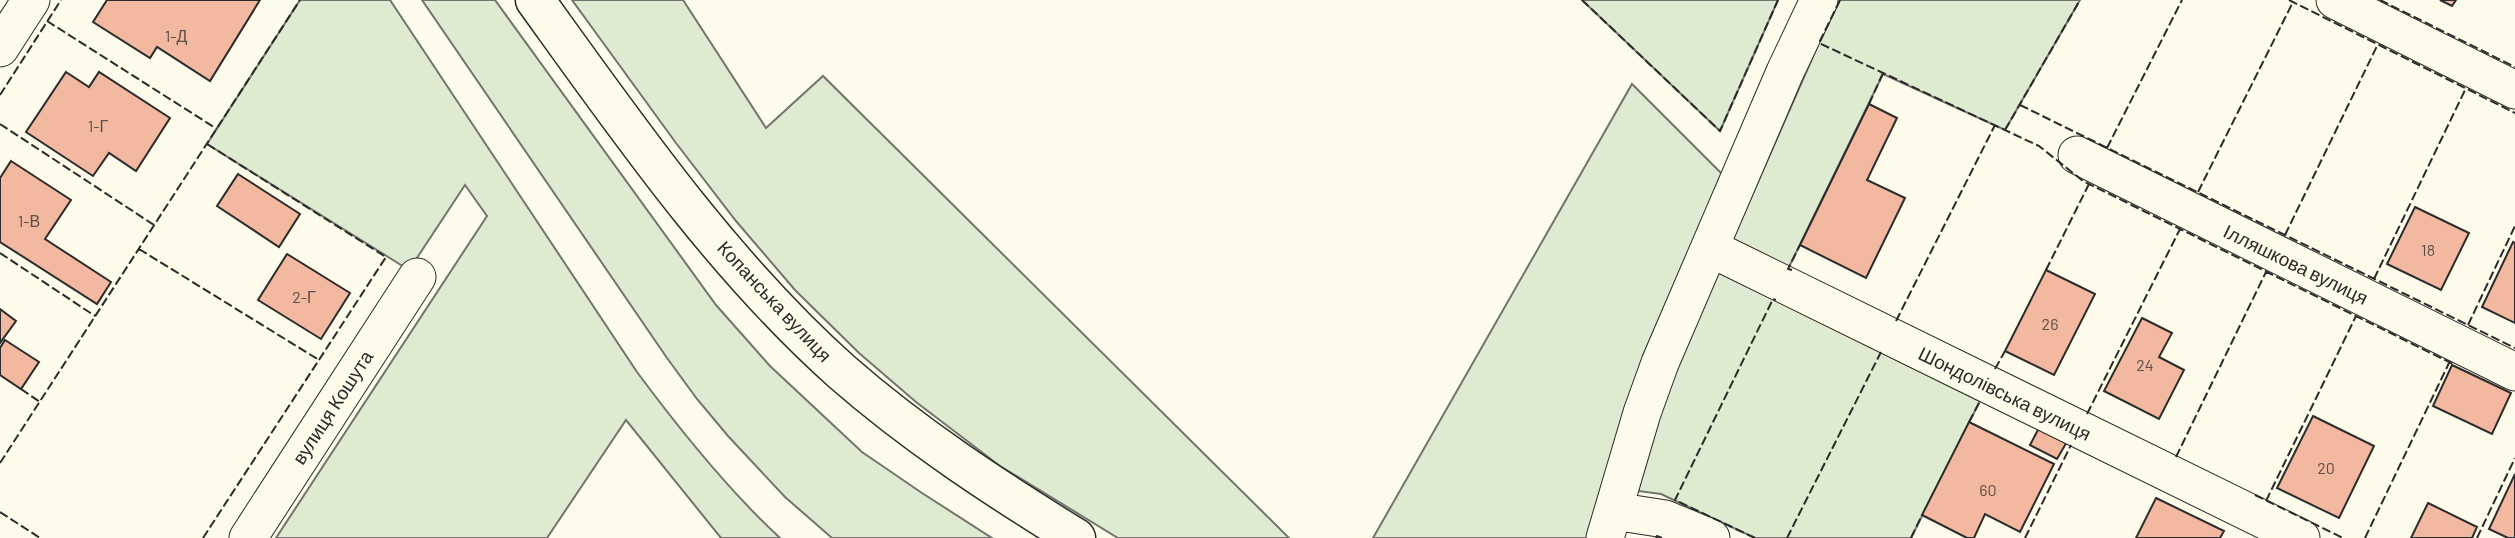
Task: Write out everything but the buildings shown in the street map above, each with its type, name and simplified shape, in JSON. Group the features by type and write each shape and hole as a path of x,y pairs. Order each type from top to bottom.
{"highway":[{"name":"Копанська вулиця","path":"535,0 657,167 778,310 842,372 900,419 987,481 1076,538"}],"street":[{"path":"0,48 31,0"},
{"path":"1712,538 1665,519 1609,524 1655,375 1785,72 1819,0"},
{"path":"2335,0 2515,90"},
{"name":"Ілляшкова вулиця","path":"2077,155 2515,372"},
{"name":"Шондолівська вулиця","path":"1710,248 2301,538"},
{"name":"вулиця Кошута","path":"248,538 417,276"}],"green space":[{"path":"300,0 390,0 637,372 670,416 741,500 780,538 721,538 626,420 547,538 276,538 487,216 465,185 409,270 207,144"},
{"path":"422,0 495,0 716,305 770,366 862,452 992,538 832,538 785,497 728,436 667,358"},
{"path":"572,0 683,0 766,128 823,76 1289,538 1118,538 1000,466 916,402 859,353 795,290 736,221 676,143"},
{"path":"1582,0 1778,0 1720,131"},
{"path":"1840,0 2080,0 2005,130 1883,74 1788,269 1732,241"},
{"path":"1632,84 1722,174 1643,356 1588,538 1373,538"},
{"path":"1718,272 1980,401 1911,538 1755,538 1661,494 1638,491 1676,369"}],"fence":[{"path":"0,95 61,0"},
{"path":"0,463 300,0"},
{"path":"1582,0 1720,131 1778,0"},
{"path":"1840,0 1819,43 2039,146 2083,181 2455,365"},
{"path":"2005,130 2080,0"},
{"path":"2107,148 2182,0"},
{"path":"2289,0 2515,113"},
{"path":"2380,0 2515,67"},
{"path":"2198,192 2293,2"},
{"path":"47,21 217,129"},
{"path":"2285,235 2378,44"},
{"path":"1869,104 1883,73"},
{"path":"2374,279 2466,88"},
{"path":"2020,105 2515,348"},
{"path":"0,124 154,225"},
{"path":"1896,321 1995,125"},
{"path":"203,538 386,257 207,144"},
{"path":"2046,270 2089,184"},
{"path":"2468,325 2515,226"},
{"path":"2087,414 2180,229"},
{"path":"1792,270 1788,269 1800,245"},
{"path":"139,249 319,360"},
{"path":"0,253 95,316"},
{"path":"2176,457 2266,272"},
{"path":"1755,538 1675,500 1773,299 1776,300"},
{"path":"2266,501 2356,316"},
{"path":"1995,369 2005,351"},
{"path":"1787,538 1881,352"},
{"path":"2365,538 2449,363"},
{"path":"21,389 40,402"},
{"path":"1969,422 1980,401"},
{"path":"2025,538 2071,445"},
{"path":"2477,538 2515,458"},
{"path":"2255,495 2343,538"},
{"path":"0,512 40,538"},
{"path":"1911,538 1922,515"},
{"path":"1656,538 1662,538"}]}
